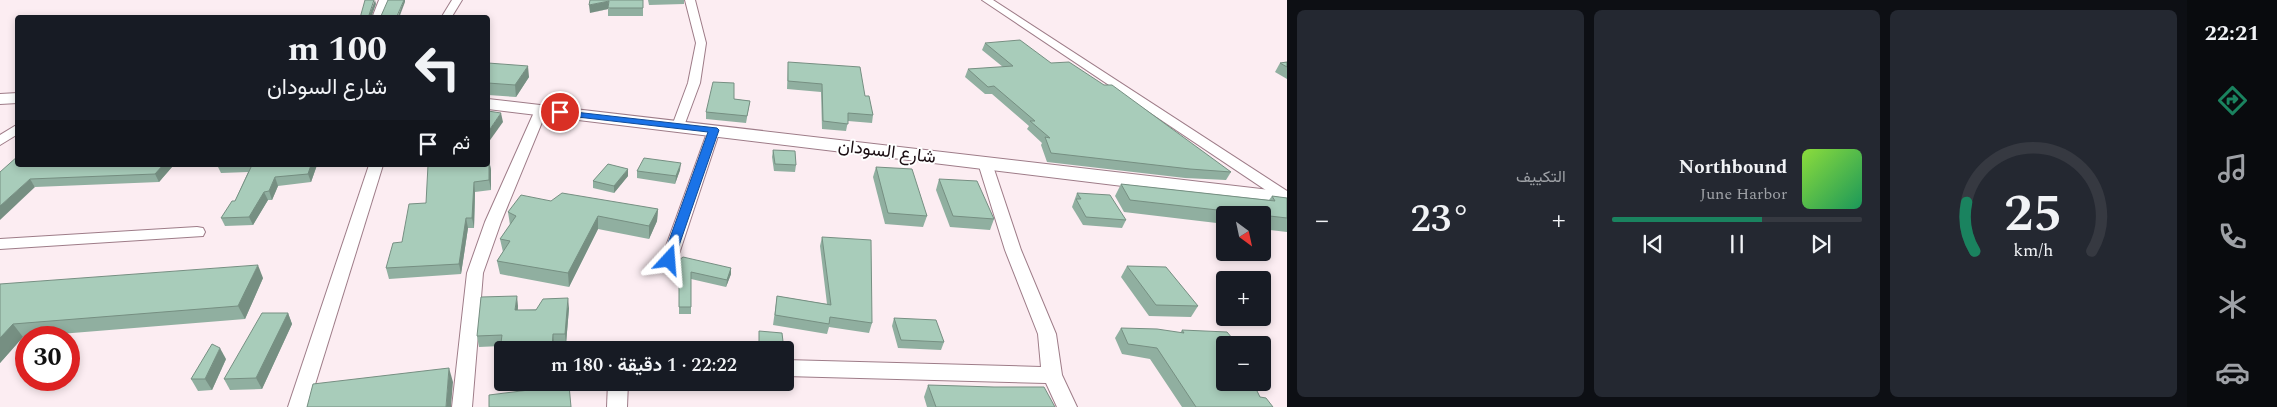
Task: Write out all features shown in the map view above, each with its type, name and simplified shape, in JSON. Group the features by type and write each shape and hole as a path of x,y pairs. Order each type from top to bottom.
{"main road":[{"path":"0,99 15,98"},
{"name":"شارع السودان","path":"490,104 1287,199"}],"street":[{"path":"378,15 384,0"},
{"path":"448,15 457,0"},
{"path":"678,126 694,83 700,43 690,0"},
{"path":"987,0 1287,199"},
{"path":"462,407 475,273 493,222 541,110"},
{"path":"0,141 15,130"},
{"path":"669,260 714,130"},
{"path":"985,163 1013,250 1047,334 1052,375 1067,407"},
{"path":"298,407 375,167"},
{"path":"0,244 197,232"},
{"path":"794,368 1052,375"},
{"path":"617,407 618,391"}],"building":[{"path":"365,0 374,0 369,15 361,15"},
{"path":"388,0 404,0 397,15 381,15"},
{"path":"590,0 643,0 643,8 608,8 609,1 589,5"},
{"path":"1020,40 1051,63 1069,62 1104,85 1112,85 1231,172 1051,153 1045,137 1050,138 1030,121 1035,121 994,86 988,87 968,69 1013,66 985,43"},
{"path":"788,62 860,67 865,96 869,96 873,115 848,113 848,124 823,121 822,84 788,81"},
{"path":"1287,62 1287,67 1280,63"},
{"path":"490,63 528,66 515,85 490,83"},
{"path":"713,82 734,83 734,99 750,101 747,116 706,112"},
{"path":"490,111 501,113 490,129"},
{"path":"773,150 795,151 796,165 775,164"},
{"path":"644,158 681,163 676,176 637,171"},
{"path":"15,159 15,167 161,167 155,174 30,179 0,206 0,172"},
{"path":"608,164 628,169 614,186 593,181"},
{"path":"251,167 310,167 308,174 275,177 269,191 264,192 249,217 221,218 232,201 235,201"},
{"path":"428,167 489,167 489,180 474,182 472,218 466,218 459,264 386,268 393,243 402,242 409,204 426,203"},
{"path":"876,167 912,169 927,216 888,213"},
{"path":"939,179 977,181 994,219 953,216"},
{"path":"1121,184 1275,201 1272,196 1287,198 1287,218 1271,216 1271,206 1216,206 1216,210 1130,200"},
{"path":"562,193 658,209 649,226 598,216 568,273 497,261 510,241 500,239 516,216 508,212 521,195 551,201"},
{"path":"1077,193 1110,195 1126,220 1086,217 1076,199 1081,199"},
{"path":"822,237 871,240 872,323 830,317 829,324 775,315 777,296 831,305"},
{"path":"683,257 731,268 727,280 691,272 691,307 679,307 679,269 677,269 679,260"},
{"path":"258,265 238,306 13,324 0,338 0,284"},
{"path":"1127,266 1166,267 1198,306 1156,305"},
{"path":"517,296 515,310 536,310 543,299 568,298 565,334 553,334 553,341 501,341 502,335 477,336 481,297"},
{"path":"262,313 288,313 256,378 224,379"},
{"path":"894,318 936,320 944,342 901,340"},
{"path":"1121,328 1157,329 1184,333 1182,330 1227,332 1230,336 1216,336 1216,391 1257,391 1260,397 1266,398 1273,407 1196,407 1157,348 1128,344"},
{"path":"759,331 782,333 783,341 759,341"},
{"path":"212,344 220,348 205,379 191,379"},
{"path":"449,368 446,407 307,407 313,384"},
{"path":"928,385 1044,387 1055,407 936,407"},
{"path":"521,391 570,391 571,407 489,407 489,395"}],"route":[{"path":"560,112 714,130 669,260"}]}
